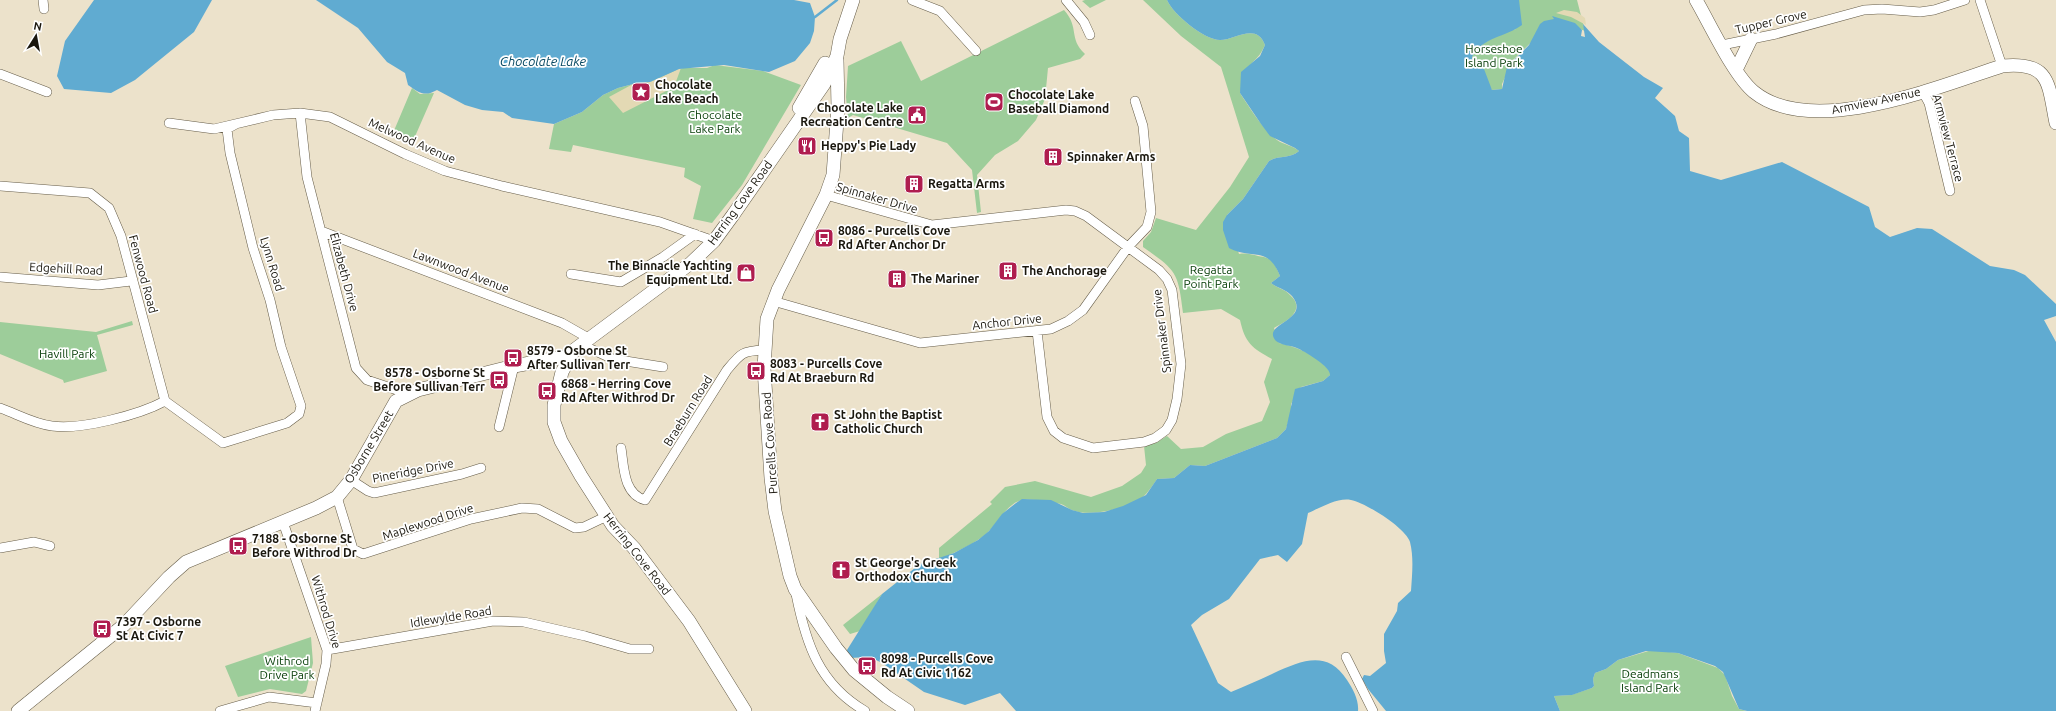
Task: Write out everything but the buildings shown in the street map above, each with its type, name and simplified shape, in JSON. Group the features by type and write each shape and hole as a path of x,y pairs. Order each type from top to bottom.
{"main road":[{"name":"Herring Cove Road","path":"814,92 840,39 853,0"},
{"name":"Armview Avenue","path":"1696,0 1736,70 1754,92 1788,108 1804,112 1848,109 1923,92 2002,66 2024,66 2042,73 2047,80 2056,123"},
{"name":"Herring Cove Road","path":"745,711 689,621 634,548 613,526 576,468 561,441 554,422 554,405 562,372 569,356 690,263 714,241 759,180 794,126 796,112 814,92 837,56 840,39"},
{"path":"1736,70 1751,39"},
{"name":"Purcells Cove Road","path":"837,56 835,162 826,195 791,262 773,301 767,319 764,350 769,441 775,511 788,569 795,589 836,648 854,670 887,698 908,711"},
{"path":"814,92 829,104 837,118"},
{"name":"Osborne Street","path":"18,711 124,625 169,577 186,562 316,508 337,497 351,480 396,401 418,390 514,366 569,356"}],"street":[{"path":"912,0 940,11 976,51"},
{"path":"1066,0 1084,22 1090,35"},
{"name":"Tupper Grove","path":"1722,45 1864,10 1882,9 1920,12 1934,10 1965,0"},
{"path":"1980,0 2002,66"},
{"path":"0,74 47,92"},
{"name":"Armview Terrace","path":"1923,92 1929,103 1950,191"},
{"name":"Anchor Drive","path":"773,301 920,343 1038,331 1058,326 1080,313 1128,247 1147,228 1151,215 1143,126 1135,102"},
{"name":"Melwood Avenue","path":"169,123 214,129 273,115 300,113 330,117 343,122 405,154 445,171 502,186 660,222 714,241"},
{"name":"Elizabeth Drive","path":"300,113 306,177 356,368 367,380 397,390 418,390"},
{"name":"Lynn Road","path":"164,401 222,443 287,423 299,414 301,406 281,347 270,300 253,248 230,153 227,129 236,124"},
{"name":"Fenwood Road","path":"0,186 90,193 101,200 109,208 115,220 164,401"},
{"name":"Spinnaker Drive","path":"826,195 932,226 1066,210 1075,211 1086,216 1162,272 1172,290 1180,364 1179,388 1174,415 1169,426 1163,433 1150,440 1093,448 1071,442 1059,436 1048,422 1038,331"},
{"name":"Lawnwood Avenue","path":"321,231 562,323 586,342 613,360 663,367"},
{"path":"571,274 621,282 663,257 695,234"},
{"name":"Edgehill Road","path":"0,277 98,285 131,281"},
{"name":"Braeburn Road","path":"621,448 628,486 642,499 647,498 727,370 737,358 747,351 764,350"},
{"path":"499,427 514,366"},
{"path":"0,408 36,422 51,426 69,427 149,409 164,401"},
{"name":"Pineridge Drive","path":"351,480 368,491 374,493 462,474 481,468"},
{"name":"Maplewood Drive","path":"337,497 353,550 363,554 465,521 522,508 535,508 575,528 584,527 607,516"},
{"name":"Withrod Drive","path":"283,522 327,650 326,664 316,707"},
{"path":"0,548 34,542 50,546"},
{"path":"795,589 804,633 825,677 847,701 865,711"},
{"name":"Idlewylde Road","path":"327,650 493,621 524,622 585,636 630,649 648,649"},
{"path":"1346,657 1373,711"},
{"path":"220,711 269,697 316,707"}],"green space":[{"path":"1106,0 1090,8 1082,1"},
{"name":"Regatta Point Park","path":"1143,0 1167,0 1170,6 1182,19 1198,31 1213,39 1220,40 1251,33 1261,38 1265,45 1261,53 1248,68 1240,93 1257,118 1272,136 1280,142 1294,147 1299,151 1292,155 1269,161 1243,199 1227,215 1239,254 1248,254 1270,260 1276,267 1280,276 1271,283 1286,291 1295,300 1296,310 1293,315 1274,328 1279,343 1308,353 1326,366 1330,372 1330,375 1323,381 1301,387 1291,404 1291,412 1286,429 1277,438 1205,466 1190,465 1174,478 1157,479 1146,494 1140,499 1131,504 1111,510 1089,513 1080,512 1058,503 1022,500 1012,505 985,535 958,551 939,559 939,548 992,504 990,502 1005,487 1035,481 1091,497 1122,486 1141,473 1146,465 1144,446 1156,443 1167,436 1181,449 1203,447 1226,434 1262,421 1270,402 1264,382 1272,359 1259,352 1250,344 1244,334 1240,320 1221,309 1183,313 1177,280 1174,274 1163,262 1143,247 1143,241 1151,232 1156,218 1196,230 1230,187 1249,157 1221,67 1181,36"},
{"name":"Horseshoe Island Park","path":"1519,0 1577,0 1585,31 1555,19 1513,60 1502,84 1502,89 1492,90 1472,57 1480,47 1491,39 1516,29"},
{"path":"1064,10 1072,22 1077,43 1085,54 1080,59 1048,68 1045,99 1036,120 1018,141 995,155 977,175 981,212 977,213 972,170 947,143 853,115 848,118 846,97 848,66 901,41 921,81"},
{"name":"Chocolate Lake Park","path":"715,65 763,71 801,85 742,185 712,223 693,219 701,186 684,177 685,168 573,145 571,152 549,149 554,124 582,112 603,95 618,88 637,83 650,82 668,72 683,68 707,68"},
{"path":"412,88 420,94 434,93 413,141 393,133"},
{"name":"Havill Park","path":"132,321 133,325 97,335 107,371 64,383 63,380 0,354 0,322 96,332"},
{"path":"882,594 860,631 850,634 843,625"},
{"name":"Withrod Drive Park","path":"311,637 313,663 306,691 302,694 270,689 238,697 225,666"},
{"name":"Deadmans Island Park","path":"1652,650 1678,653 1718,668 1725,675 1732,696 1739,709 1747,711 1560,711 1554,696 1571,695 1592,688 1594,686 1593,679 1595,673 1606,669 1618,660"}],"sand":[{"path":"1564,10 1577,12 1585,18 1586,25 1571,17 1556,13"},
{"name":"Chocolate Lake Beach","path":"681,68 674,87 623,113 609,97 633,84 650,82"}],"water":[{"path":"94,0 212,0 194,32 135,80 111,93 64,89 57,76 65,41"},
{"name":"Chocolate Lake","path":"316,0 794,0 810,3 815,17 814,31 810,43 795,61 769,72 724,65 679,69 650,82 637,83 618,88 603,95 582,112 554,124 512,118 503,112 482,110 465,105 437,90 425,94 419,92 408,85 405,73 387,62 358,28"},
{"path":"1167,0 1519,0 1522,25 1488,41 1476,50 1472,57 1473,64 1484,69 1492,90 1502,89 1507,67 1529,45 1540,24 1544,21 1554,19 1552,16 1575,23 1582,30 1581,36 1585,37 1583,24 1599,42 1644,77 1663,88 1655,98 1675,116 1679,131 1689,138 1690,171 1721,180 1782,162 1869,207 1875,227 1890,237 1917,228 1932,229 1990,266 2014,270 2025,275 2056,304 2056,316 2044,320 2056,342 2056,711 1747,711 1739,709 1723,672 1715,666 1678,653 1646,651 1618,660 1606,669 1595,673 1593,679 1594,686 1592,688 1572,695 1554,696 1560,711 1386,711 1362,679 1364,675 1370,676 1386,663 1384,634 1397,611 1398,603 1411,591 1412,554 1410,542 1407,536 1394,523 1358,502 1346,499 1308,513 1302,544 1287,562 1278,555 1260,559 1229,599 1202,615 1191,625 1218,683 1231,692 1294,665 1313,660 1322,661 1331,664 1339,670 1347,680 1357,699 1358,711 1016,711 1000,693 965,705 924,692 882,663 870,657 849,658 847,650 882,594 920,564 954,553 978,540 989,531 1002,514 1022,499 1051,500 1072,510 1083,513 1104,512 1123,506 1146,495 1157,479 1174,478 1190,465 1205,466 1277,438 1286,429 1295,389 1323,381 1330,375 1327,368 1313,357 1303,351 1276,341 1273,335 1275,330 1279,325 1292,316 1296,311 1296,304 1290,294 1271,283 1280,276 1270,260 1258,255 1229,248 1223,230 1223,222 1227,215 1243,199 1269,161 1292,155 1299,151 1270,136 1240,93 1241,72 1260,56 1265,45 1261,38 1251,33 1220,40 1206,36 1182,19 1170,6"}],"waterway":[{"path":"815,17 837,0"}],"place":[{"name":"Chocolate Lake Beach","path":"641,92"},
{"name":"Chocolate Lake Baseball Diamond","path":"994,102"},
{"name":"Chocolate Lake Recreation Centre","path":"917,115"},
{"name":"Heppy's Pie Lady","path":"807,146"},
{"name":"Spinnaker Arms","path":"1053,157"},
{"name":"Regatta Arms","path":"914,184"},
{"name":"8086 - Purcells Cove Rd After Anchor Dr","path":"824,238"},
{"name":"The Anchorage","path":"1008,271"},
{"name":"The Binnacle Yachting Equipment Ltd.","path":"746,273"},
{"name":"The Mariner","path":"897,279"},
{"name":"8579 - Osborne St After Sullivan Terr","path":"513,358"},
{"name":"8083 - Purcells Cove Rd At Braeburn Rd","path":"756,371"},
{"name":"8578 - Osborne St Before Sullivan Terr","path":"499,380"},
{"name":"6868 - Herring Cove Rd After Withrod Dr","path":"547,391"},
{"name":"St John the Baptist Catholic Church","path":"820,422"},
{"name":"7188 - Osborne St Before Withrod Dr","path":"238,546"},
{"name":"St George's Greek Orthodox Church","path":"841,570"},
{"name":"7397 - Osborne St At Civic 7","path":"102,629"},
{"name":"8098 - Purcells Cove Rd At Civic 1162","path":"867,666"}]}
